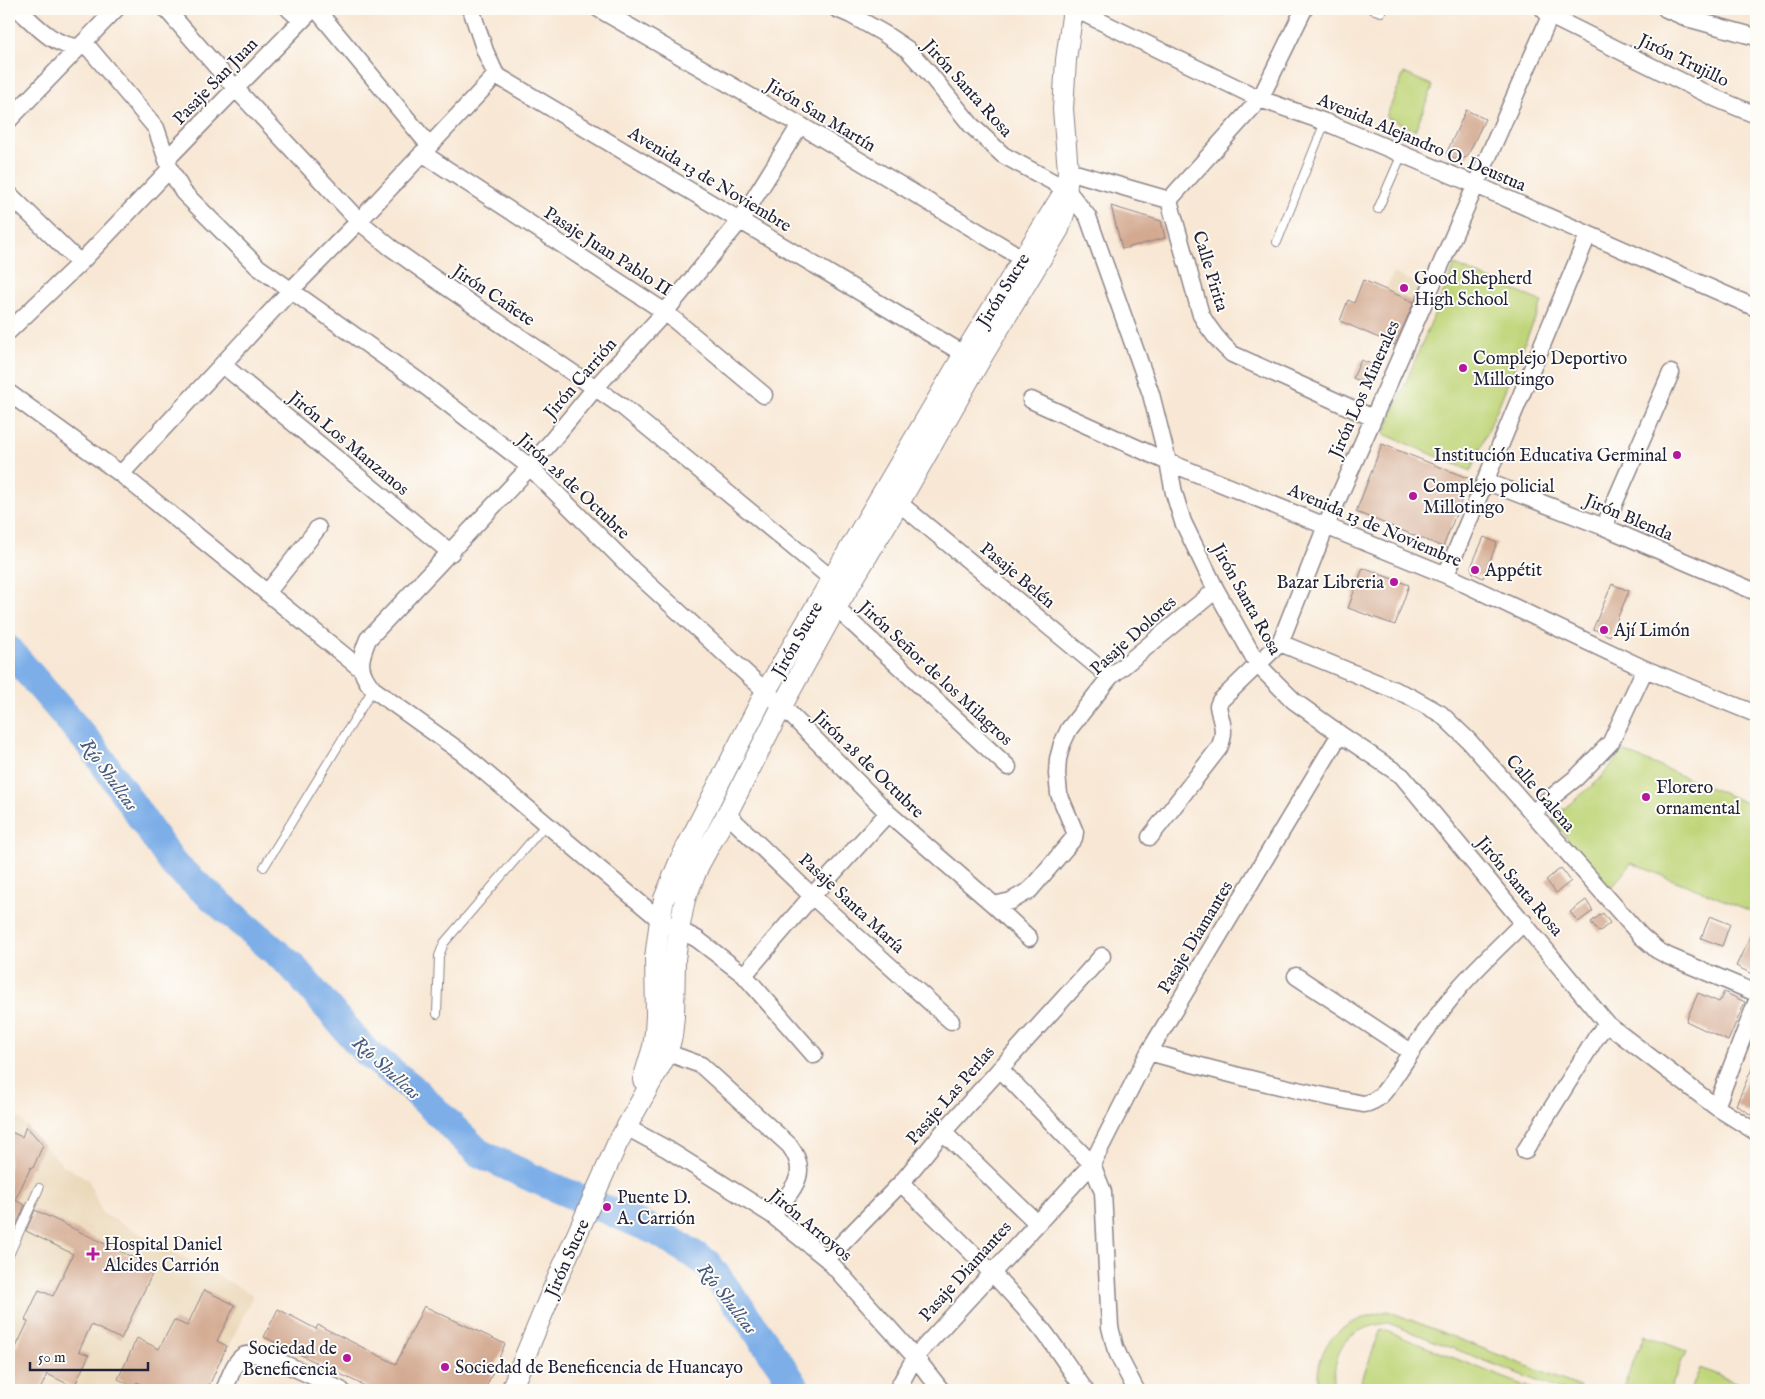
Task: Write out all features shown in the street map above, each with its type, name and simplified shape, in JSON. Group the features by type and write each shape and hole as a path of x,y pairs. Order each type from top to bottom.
{"street":[{"path":"18,9 54,41 66,47 80,45"},
{"path":"9,120 116,9"},
{"name":"Jirón Cañete","path":"166,9 236,89 359,220 390,247 623,406 832,579"},
{"path":"121,474 291,290 496,74 485,52 471,9"},
{"name":"Jirón San Martín","path":"599,9 800,125 1022,258"},
{"name":"Jirón Santa Rosa","path":"837,9 851,15 907,49 971,125 1003,156 1067,180 1088,217 1151,394 1174,493 1183,522 1216,590 1258,665 1294,701 1402,776 1607,1024 1716,1107 1756,1132"},
{"name":"Jirón Sucre","path":"660,1050 672,1036 675,959 679,930 685,899 698,865 836,608 899,503 983,355 1059,229 1065,211 1067,180 1063,109 1066,60 1074,9"},
{"name":"Avenida Alejandro O. Deustua","path":"1074,9 1260,99 1325,122 1476,185 1756,308"},
{"path":"1067,180 1168,200 1260,99 1304,9"},
{"path":"1666,9 1687,18 1756,38"},
{"name":"Pasaje San Juan","path":"9,331 80,263 305,12"},
{"name":"Pasaje Juan Pablo II","path":"305,12 426,149 665,312 764,395"},
{"name":"Jirón Trujillo","path":"1546,12 1715,98 1756,115"},
{"name":"Jirón Los Minerales","path":"1150,837 1219,748 1224,733 1224,725 1218,706 1220,701 1280,643 1326,526 1476,185 1546,12"},
{"name":"Jirón 28 de Octubre","path":"80,45 156,128 168,164 183,192 244,255 258,267 420,382 530,467 633,570 782,706 888,813 1029,938"},
{"name":"Avenida 13 de Noviembre","path":"496,74 964,354"},
{"name":"Jirón Carrión","path":"361,669 361,656 368,639 530,467 596,387 665,312 740,221 800,125"},
{"name":"Jirón Sucre","path":"511,1390 552,1291 618,1144 657,1075 660,1050 656,1015 655,958 664,899 680,860 766,691 1067,180"},
{"path":"9,194 80,263"},
{"name":"Calle Pirita","path":"1168,200 1201,315 1219,343 1232,354 1373,418"},
{"path":"1446,575 1588,235"},
{"name":"Jirón Los Manzanos","path":"223,364 451,553"},
{"path":"1604,527 1671,373"},
{"path":"9,392 121,474 267,592 361,669 366,681 373,688 462,752 660,920 697,939 744,975 814,1055"},
{"name":"Avenida 13 de Noviembre","path":"1031,400 1168,462 1446,575 1645,668 1756,714"},
{"name":"Jirón Blenda","path":"1485,481 1604,527 1756,592"},
{"name":"Pasaje Belén","path":"899,503 1110,677"},
{"path":"267,592 318,528"},
{"name":"Pasaje Dolores","path":"994,905 1011,901 1030,890 1074,838 1073,826 1059,794 1058,759 1062,744 1070,729 1110,677 1216,590"},
{"name":"Jirón Señor de los Milagros","path":"836,608 1008,767"},
{"name":"Calle Galena","path":"1280,643 1409,696 1441,714 1469,741 1641,936 1657,950 1668,956 1756,994"},
{"path":"1532,813 1577,777 1611,742 1645,668"},
{"name":"Pasaje Diamantes","path":"898,1390 915,1357 1092,1164 1149,1052 1340,734"},
{"path":"744,975 812,896 888,813"},
{"name":"Pasaje Santa María","path":"727,814 812,896 951,1021"},
{"path":"1149,1052 1241,1078 1363,1104 1376,1101 1459,988 1524,922"},
{"name":"Pasaje Las Perlas","path":"827,1259 901,1183 943,1132 1102,956"},
{"path":"1296,976 1411,1052"},
{"path":"1716,1107 1756,1003"},
{"path":"1525,1151 1597,1036 1607,1024"},
{"path":"660,1050 700,1065 789,1145 797,1156 800,1168 799,1176 794,1186 772,1215"},
{"path":"1000,1069 1092,1164 1103,1192 1110,1328 1120,1361 1136,1390"},
{"name":"Jirón Arroyos","path":"626,1127 674,1154 772,1215 827,1259 915,1357 940,1390"},
{"path":"943,1132 1037,1223"},
{"path":"901,1183 991,1273 1042,1329 1085,1390"},
{"path":"224,1390 238,1361 251,1353 276,1361 341,1390"}],"lane":[{"path":"1372,9 1381,12"},
{"path":"1277,242 1325,122"},
{"path":"1378,209 1402,154"},
{"path":"264,867 373,688"},
{"path":"437,1014 439,956 444,943 546,824"},
{"path":"9,1255 39,1188"}],"shaded area":[{"name":"Good Shepherd High School","path":"1393,273 1423,286 1415,303 1386,290"},
{"name":"Hospital Daniel Alcides Carrión","path":"9,1108 64,1166 88,1179 102,1213 253,1295 209,1390 9,1390"}],"green space":[{"path":"1404,73 1433,86 1415,130 1386,117"},
{"name":"Complejo Deportivo Millotingo","path":"1455,265 1542,302 1471,471 1384,434"},
{"path":"1623,751 1756,807 1756,913 1631,863 1608,893 1554,821 1555,816 1599,780"},
{"path":"1388,1311 1580,1387 1582,1390 1560,1390 1388,1323 1362,1330 1344,1343 1336,1363 1334,1390 1318,1390 1318,1372 1321,1358 1327,1345 1335,1335 1357,1320"},
{"path":"1381,1329 1535,1390 1358,1390"},
{"path":"1644,1335 1686,1351 1670,1390 1622,1390"},
{"path":"1700,1368 1755,1390 1691,1390"}],"building":[{"path":"1466,110 1485,119 1467,157 1458,160 1446,154"},
{"path":"1111,206 1161,221 1165,238 1122,249"},
{"path":"1363,280 1414,302 1395,345 1340,321 1348,300 1354,303"},
{"path":"1361,360 1374,365 1367,384 1353,378"},
{"name":"Complejo policial Millotingo","path":"1382,444 1470,479 1443,547 1356,512"},
{"path":"1484,537 1497,543 1483,578 1473,573 1471,567"},
{"path":"1363,568 1409,585 1395,625 1348,608"},
{"path":"1612,584 1629,591 1610,636 1593,629"},
{"path":"1561,868 1571,881 1556,893 1546,880"},
{"path":"1586,900 1593,911 1578,922 1570,912"},
{"path":"1603,913 1610,923 1599,932 1591,922"},
{"path":"1710,916 1730,924 1722,946 1701,938"},
{"path":"1756,924 1756,976 1736,966"},
{"path":"1724,992 1745,1002 1728,1041 1686,1021 1698,993 1719,1002"},
{"path":"1756,1059 1756,1118 1736,1105"},
{"path":"26,1126 43,1145 33,1168 31,1167 15,1200 25,1205 16,1227 9,1223 9,1131 22,1137"},
{"path":"35,1210 155,1268 121,1339 91,1325 79,1351 89,1355 74,1387 47,1374 40,1390 9,1390 9,1362 28,1322 25,1320 39,1290 53,1296 73,1254 26,1231"},
{"path":"204,1290 235,1305 217,1341 227,1346 207,1390 154,1390 137,1382 134,1387 118,1379 137,1338 159,1349 174,1320 187,1326"},
{"name":"Sociedad de Beneficencia de Huancayo","path":"424,1306 505,1344 485,1390 373,1390 264,1337 278,1309 316,1329 318,1325 396,1364"}],"waterway":[{"name":"Río Shullcas","path":"9,650 94,749 173,864 292,966 364,1050 411,1087 479,1153 658,1232 707,1263 797,1390"}],"place":[{"name":"Good Shepherd High School","path":"1404,288"},
{"name":"Complejo Deportivo Millotingo","path":"1463,368"},
{"name":"Institución Educativa Germinal","path":"1677,455"},
{"name":"Complejo policial Millotingo","path":"1413,496"},
{"name":"Appétit","path":"1475,570"},
{"name":"Bazar Libreria","path":"1394,582"},
{"name":"Ají Limón","path":"1604,630"},
{"name":"Florero ornamental","path":"1646,797"},
{"name":"Puente D. A. Carrión","path":"607,1207"},
{"name":"Hospital Daniel Alcides Carrión","path":"93,1254"},
{"name":"Sociedad de Beneficencia","path":"347,1358"},
{"name":"Sociedad de Beneficencia de Huancayo","path":"445,1367"}]}
